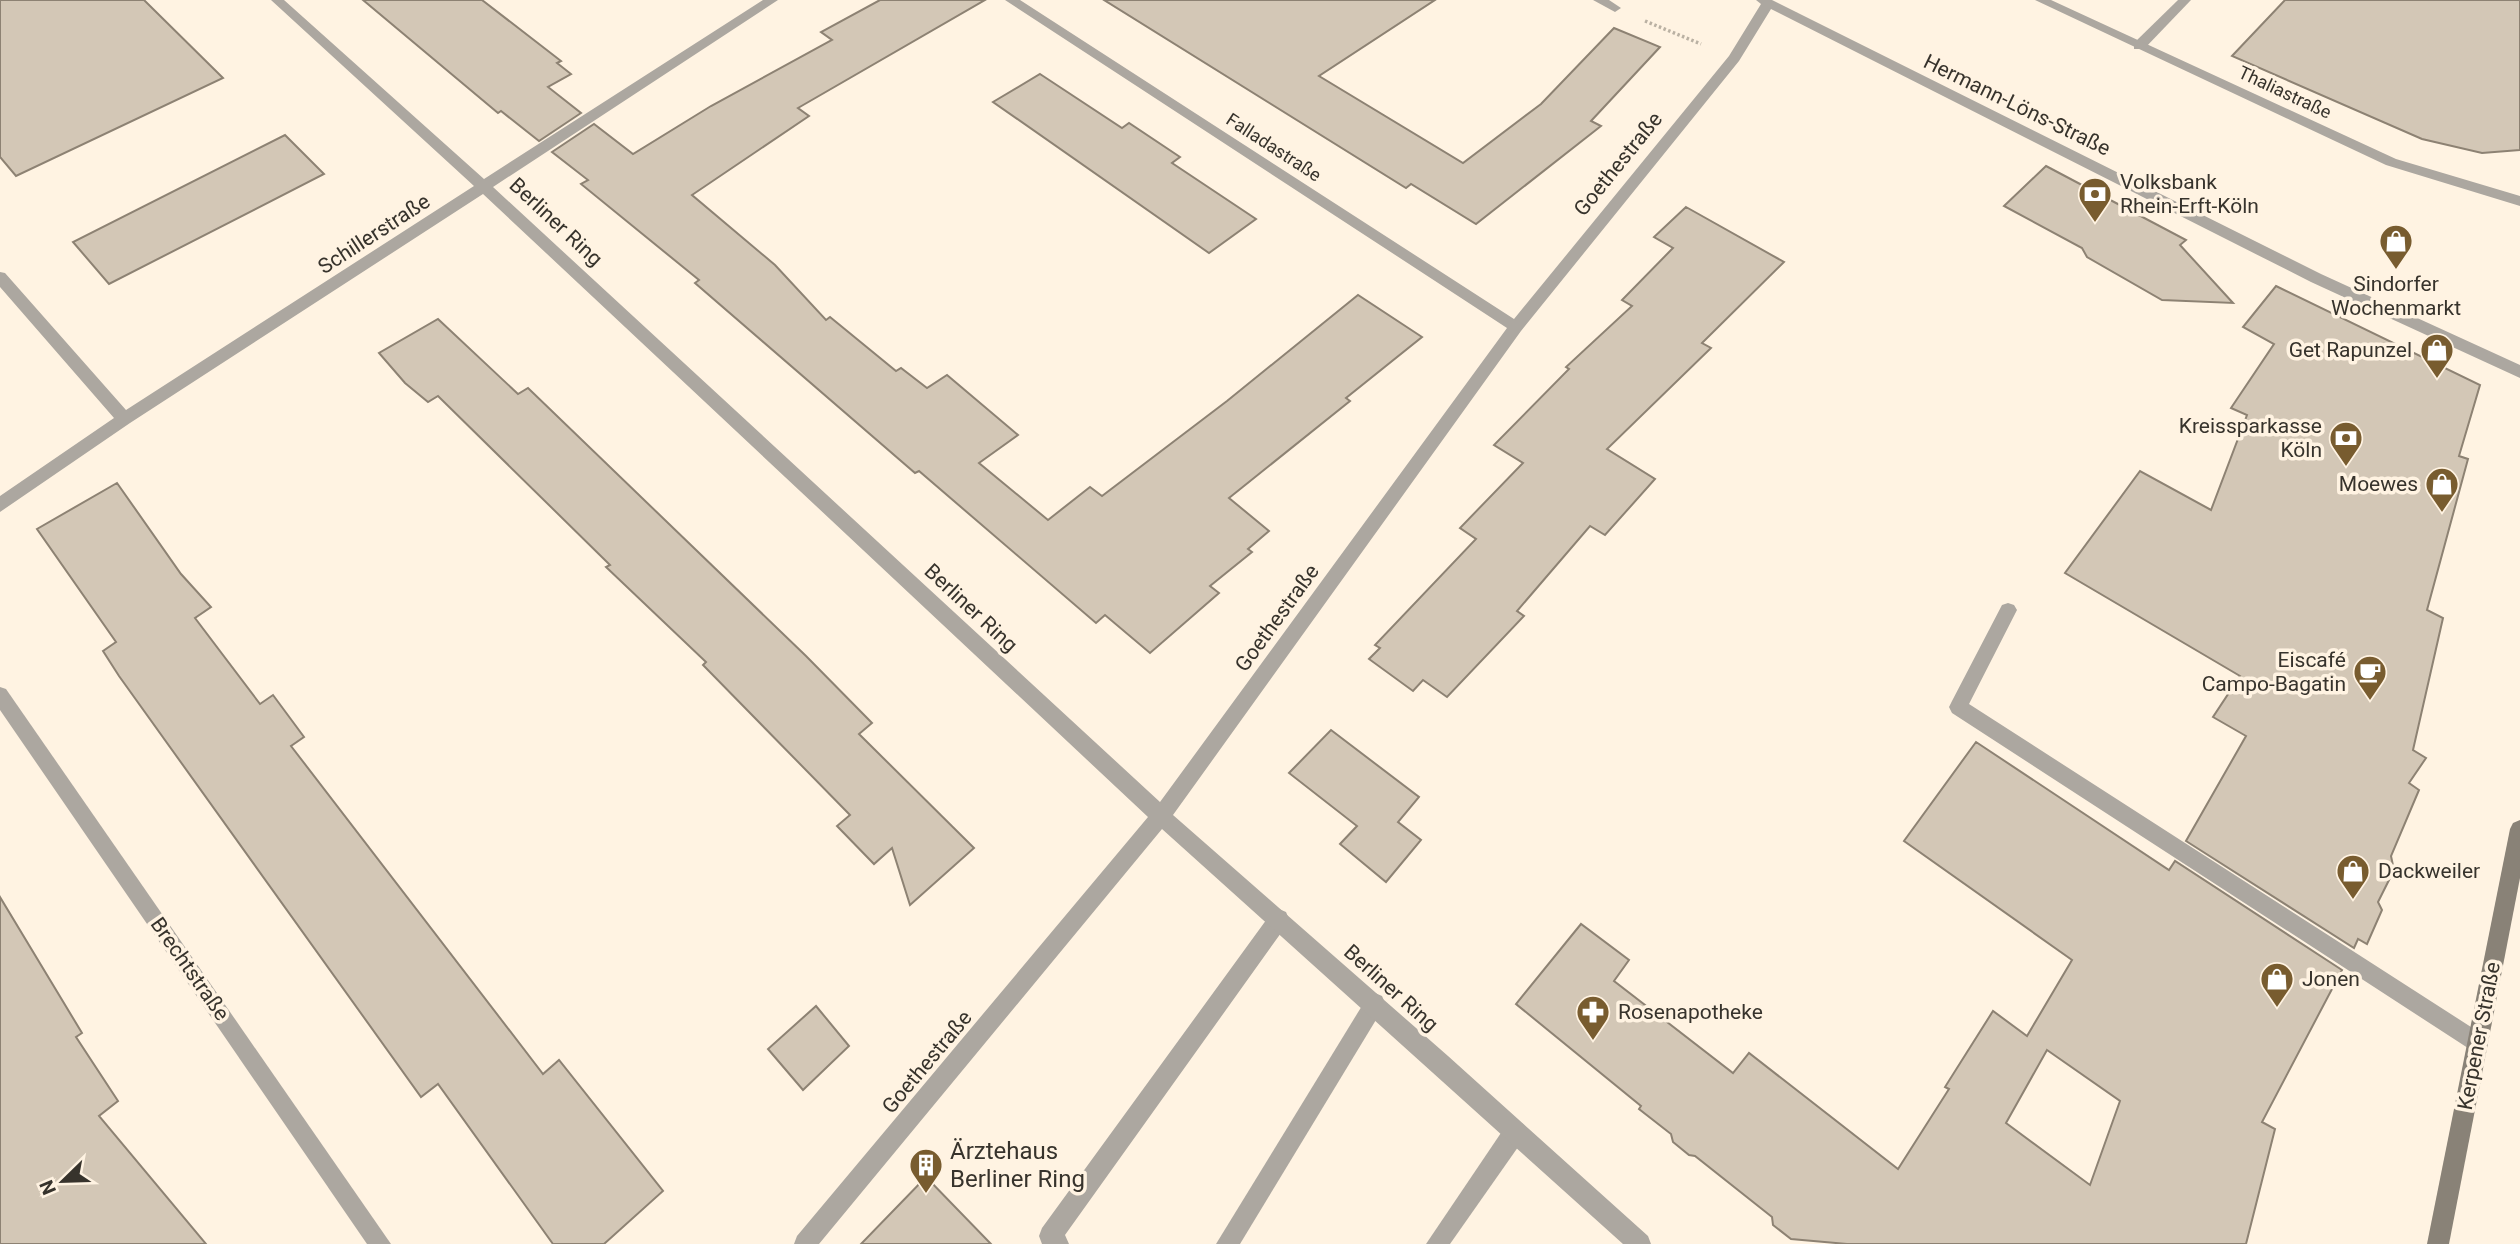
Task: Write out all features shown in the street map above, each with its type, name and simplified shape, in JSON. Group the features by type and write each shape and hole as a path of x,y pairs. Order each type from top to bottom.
{"street":[{"name":"Berliner Ring","path":"277,0 485,188 1161,816 1375,1003 1640,1244"},
{"name":"Schillerstraße","path":"0,505 124,419 772,0"},
{"name":"Falladastraße","path":"1011,0 1516,327"},
{"path":"1599,0 1615,8"},
{"name":"Thaliastraße","path":"2041,0 2391,162 2520,201"},
{"path":"2139,46 2182,1"},
{"name":"Goethestraße","path":"805,1244 1161,816 1516,327 1734,58 1765,2"},
{"name":"Hermann-Löns-Straße","path":"1765,2 2316,278 2520,372"},
{"path":"0,277 124,419"},
{"path":"2008,610 1958,707 2478,1042"},
{"name":"Brechtstraße","path":"0,695 380,1244"},
{"name":"Kerpener Straße","path":"2438,1244 2520,829"},
{"path":"1058,1244 1050,1236 1279,919"},
{"path":"1227,1244 1375,1003"},
{"path":"1437,1244 1515,1132"}],"path":[{"path":"1615,8 1734,58"}],"building":[{"path":"0,0 144,0 223,78 16,176 0,157"},
{"path":"363,0 482,0 561,61 557,63 571,74 548,87 581,113 539,141 501,111 498,113"},
{"path":"880,0 985,0 798,108 809,116 692,195 775,265 826,320 830,317 896,371 901,368 927,388 947,375 1018,435 979,463 1048,520 1090,487 1102,496 1227,401 1358,295 1422,337 1346,398 1350,401 1229,498 1269,531 1248,549 1252,552 1210,586 1219,593 1150,653 1105,615 1096,623 919,471 915,473 695,283 699,280 581,184 588,180 552,152 594,124 633,154 711,106 832,40 821,32"},
{"path":"1104,0 1435,0 1319,76 1463,163 1541,104 1614,28 1660,47 1591,121 1601,126 1476,224 1411,184 1406,188"},
{"path":"2285,0 2520,0 2520,150 2482,153 2422,139 2232,56"},
{"path":"1040,74 1122,128 1129,123 1180,157 1172,163 1256,219 1209,253 993,102"},
{"path":"285,135 324,174 109,284 73,242"},
{"name":"Volksbank Rhein-Erft-Köln","path":"2046,166 2186,240 2180,245 2233,303 2162,300 2087,257 2082,248 2004,206"},
{"path":"1686,207 1784,262 1702,343 1711,348 1607,449 1655,479 1605,535 1590,526 1517,611 1524,616 1447,697 1423,680 1413,691 1369,659 1380,648 1375,645 1476,539 1460,528 1523,463 1494,445 1569,369 1566,367 1632,306 1622,300 1673,248 1654,237"},
{"path":"2276,286 2480,385 2459,456 2468,459 2427,610 2443,618 2413,750 2426,758 2409,783 2419,790 2391,856 2394,870 2378,902 2382,910 2367,944 2358,939 2354,948 2186,841 2246,736 2213,717 2240,676 2065,573 2140,471 2211,510 2247,415 2231,408 2274,344 2243,327"},
{"path":"438,319 518,394 528,388 806,656 872,723 859,734 974,848 910,905 892,848 874,864 837,826 850,815 703,665 706,662 606,567 610,565 438,396 428,402 405,383 379,353"},
{"path":"117,483 181,574 211,607 195,618 260,704 273,695 304,737 291,746 543,1074 559,1060 663,1191 604,1244 553,1244 438,1084 421,1097 103,651 116,642 37,529"},
{"path":"1331,730 1419,797 1398,822 1421,840 1386,882 1340,844 1357,826 1289,773"},
{"path":"1976,742 2169,870 2175,861 2342,970 2262,1122 2275,1129 2246,1244 1847,1244 1791,1239 1773,1225 1772,1217 1695,1156 1689,1155 1673,1142 1671,1134 1639,1109 1641,1106 1516,1004 1581,924 1629,960 1614,981 1733,1073 1749,1053 1898,1169 1949,1089 1945,1087 1993,1011 2027,1036 2072,960 1904,841","holes":["2047,1050 2120,1101 2090,1185 2006,1123"]},
{"path":"0,897 82,1033 76,1037 118,1101 99,1116 206,1244 0,1244"},
{"path":"816,1006 849,1046 803,1090 768,1049"},
{"name":"Ärztehaus Berliner Ring","path":"926,1177 991,1244 861,1244"}],"place":[{"name":"Volksbank Rhein-Erft-Köln","path":"2095,224"},
{"name":"Sindorfer Wochenmarkt","path":"2396,271"},
{"name":"Get Rapunzel","path":"2437,380"},
{"name":"Kreissparkasse Köln","path":"2346,468"},
{"name":"Moewes","path":"2442,514"},
{"name":"Eiscafé Campo-Bagatin","path":"2370,702"},
{"name":"Dackweiler","path":"2353,901"},
{"name":"Jonen","path":"2277,1009"},
{"name":"Rosenapotheke","path":"1593,1042"},
{"name":"Ärztehaus Berliner Ring","path":"926,1195"}]}
